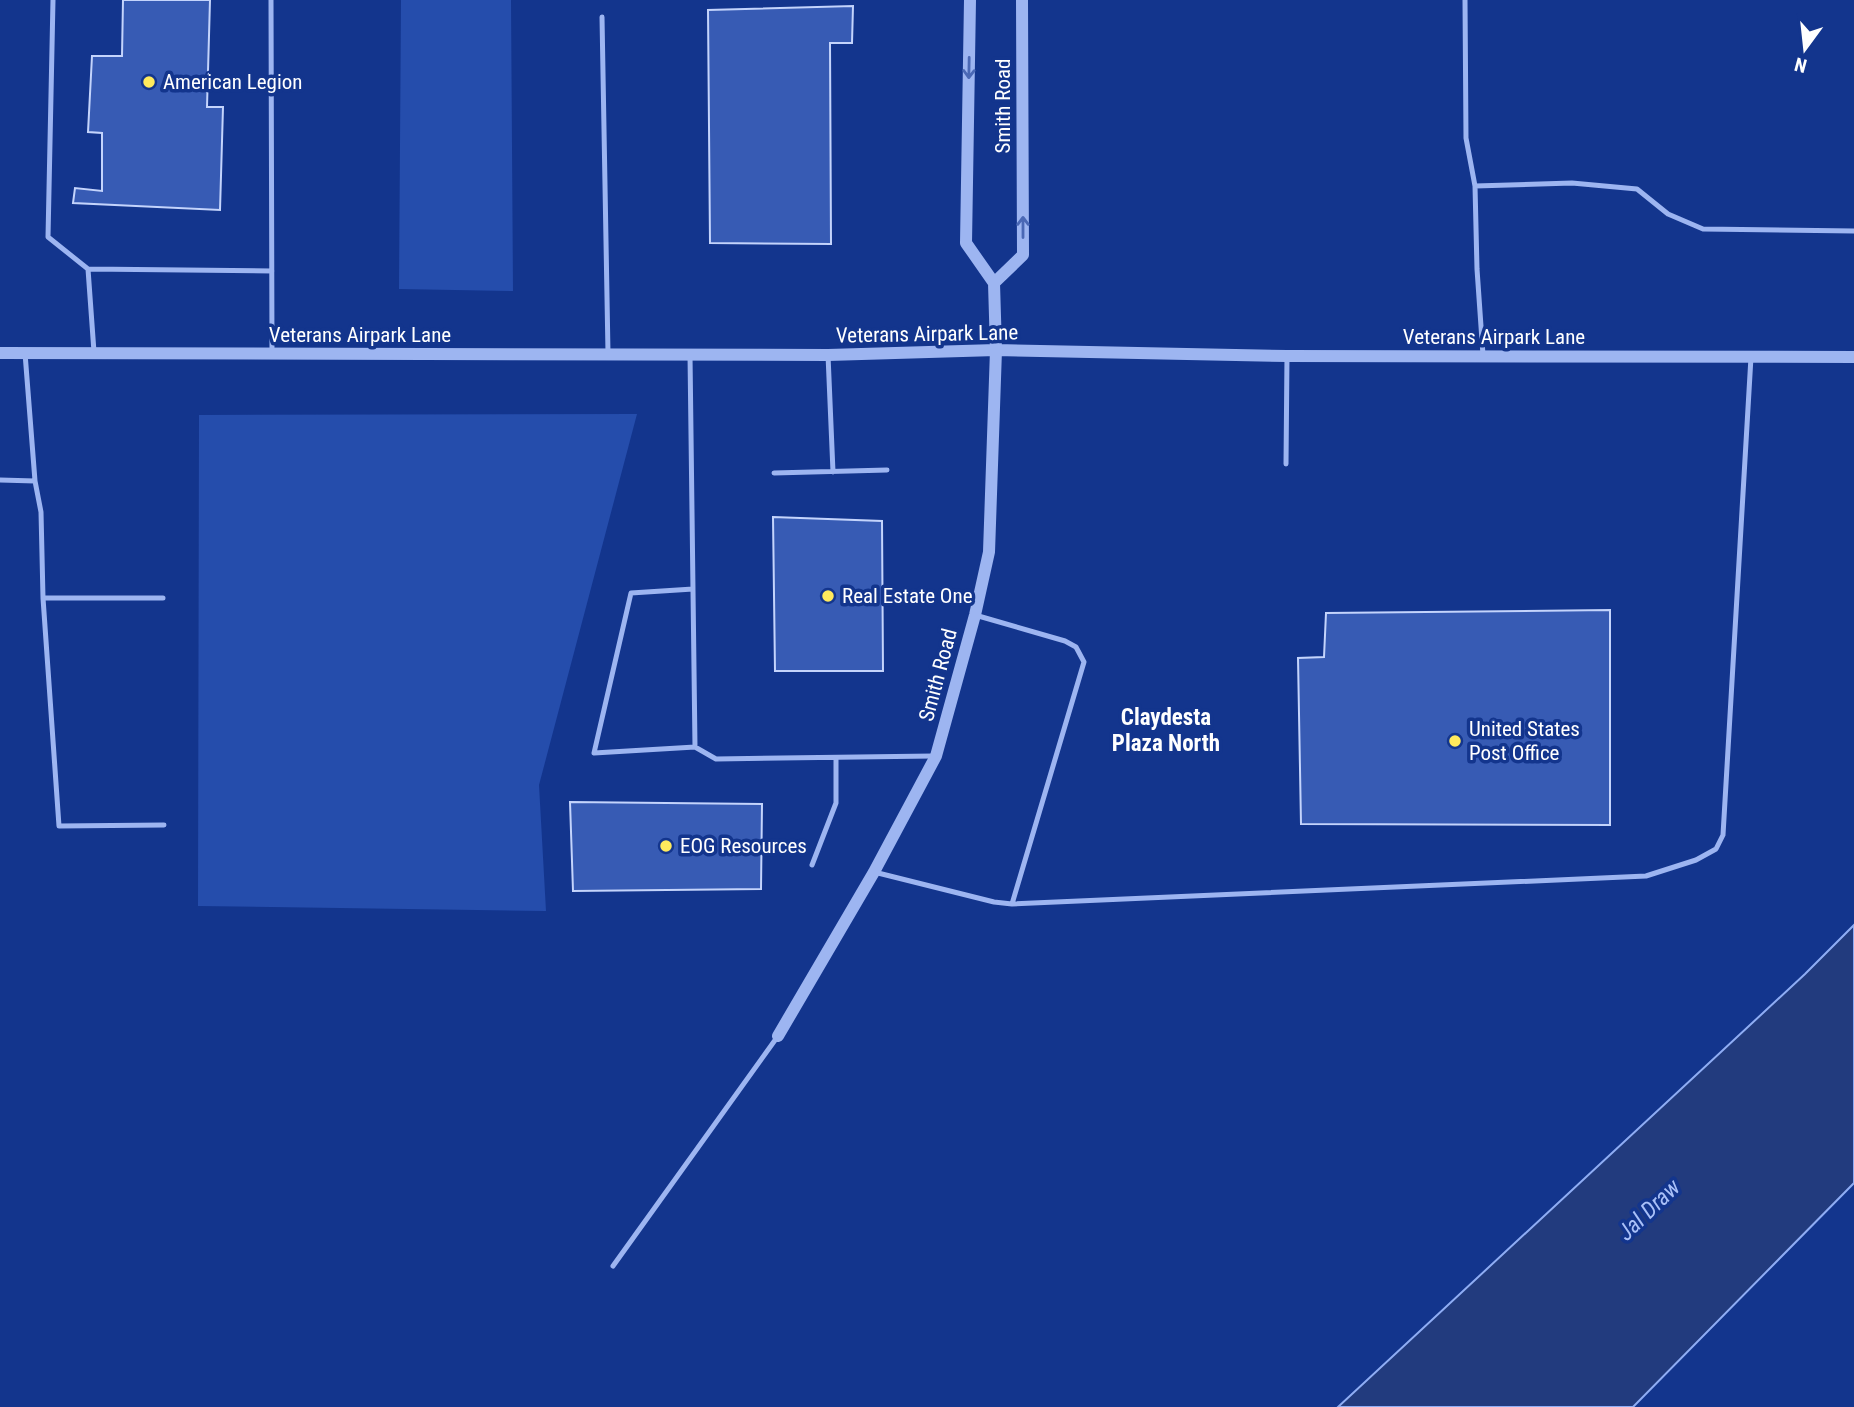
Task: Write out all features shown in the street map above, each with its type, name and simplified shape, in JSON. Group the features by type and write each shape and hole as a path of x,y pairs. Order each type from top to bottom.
{"street":[{"name":"Smith Road","path":"778,1036 874,872 936,756 975,615 989,552 996,351 994,283 966,243 970,0"},
{"name":"Smith Road","path":"994,283 1023,255 1022,0"},
{"name":"Veterans Airpark Lane","path":"0,353 828,355 996,351 1287,356 1854,357"}],"lane":[{"path":"53,0 48,237 88,269 272,271"},
{"path":"271,0 272,354"},
{"path":"1465,0 1466,138 1475,186 1483,357"},
{"path":"602,16 608,354"},
{"path":"1475,186 1572,183 1637,188 1668,214 1703,229 1854,231"},
{"path":"88,269 94,352"},
{"path":"25,353 35,481 41,512 43,598 59,826 164,825"},
{"path":"690,355 695,747"},
{"path":"828,355 833,472"},
{"path":"1286,464 1287,356"},
{"path":"874,872 993,902 1012,904 1646,876 1696,860 1716,849 1723,835 1751,357"},
{"path":"775,473 887,470"},
{"path":"0,480 35,481"},
{"path":"693,589 631,593 594,753 695,747 716,759 936,756"},
{"path":"43,598 163,598"},
{"path":"975,615 1065,641 1076,647 1084,662 1012,904"},
{"path":"812,865 836,803 836,759"},
{"path":"614,1266 778,1036"}],"shaded area":[{"path":"401,0 511,0 513,291 399,289"},
{"path":"637,414 539,785 546,911 198,906 199,415"}],"water":[{"name":"Jal Draw","path":"1854,925 1854,1183 1633,1407 1338,1407 1805,974"}],"building":[{"name":"American Legion","path":"123,0 210,0 207,107 223,107 220,210 73,203 75,188 102,191 102,133 88,132 92,56 122,56"},
{"path":"853,6 852,43 830,43 831,244 710,243 708,10"},
{"name":"Real Estate One","path":"773,517 882,521 883,671 775,671"},
{"name":"United States Post Office","path":"1610,610 1610,825 1301,824 1298,658 1324,657 1326,613"},
{"name":"EOG Resources","path":"570,802 762,804 761,889 573,891"}],"place":[{"name":"American Legion","path":"149,82"},
{"name":"Real Estate One","path":"828,596"},
{"name":"United States Post Office","path":"1455,741"},
{"name":"EOG Resources","path":"666,846"}],"district":[{"name":"Claydesta Plaza North","path":"1166,730"}]}
